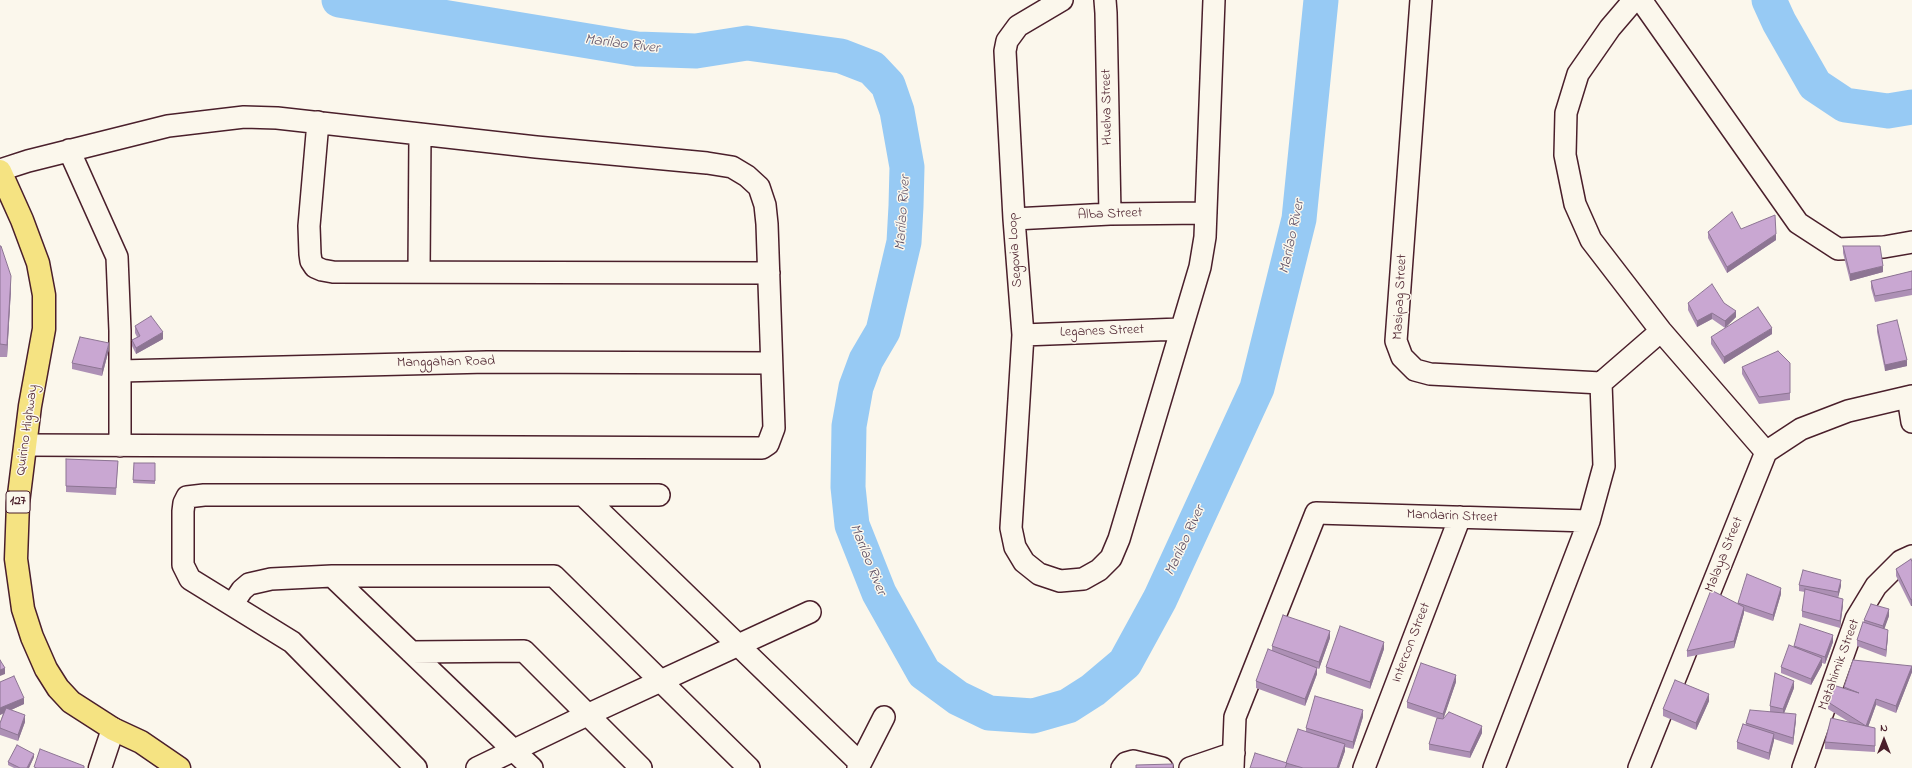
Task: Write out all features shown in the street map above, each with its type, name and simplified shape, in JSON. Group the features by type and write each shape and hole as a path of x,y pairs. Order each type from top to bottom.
{"main road":[{"name":"Quirino Highway","path":"0,170 22,220 38,263 44,295 44,329 25,445 18,504 16,559 23,609 32,637 46,669 58,688 71,702 113,729 141,742 179,768"}],"street":[{"name":"Segovia Loop","path":"1062,0 1018,26 1007,41 1005,51 1014,219 1023,335 1011,528 1015,546 1024,562 1039,574 1060,581 1083,579 1099,570 1111,558 1119,538 1180,329"},
{"name":"Huelva Street","path":"1105,0 1110,214"},
{"path":"1180,329 1200,266 1206,237 1214,0"},
{"name":"Masipag Street","path":"1421,0 1396,340 1402,357 1415,370 1430,374 1601,383"},
{"path":"1634,0 1610,28 1578,74 1566,114 1565,155 1575,204 1590,240 1661,331 1766,452 1801,428 1848,411 1910,396 1912,422"},
{"path":"1641,0 1798,223 1838,249 1884,247 1912,242"},
{"path":"0,170 70,150 168,126 207,120 244,117 277,118 536,147 708,163 732,167 748,176 759,187 767,224 774,428 768,444 762,448 25,445"},
{"path":"318,122 309,226 311,261 315,266 333,272 769,273"},
{"path":"420,134 420,272"},
{"path":"70,150 117,257 120,331 120,446"},
{"name":"Alba Street","path":"1014,219 1110,214 1206,213"},
{"name":"Leganes Street","path":"1023,335 1180,329"},
{"path":"1494,768 1589,521 1604,466 1601,383 1661,331"},
{"name":"Manggahan Road","path":"120,371 487,362 771,363"},
{"name":"Malaya Street","path":"1639,768 1766,452"},
{"path":"416,768 292,642 190,579 185,572 183,565 183,511 184,502 187,497 204,494 659,496"},
{"path":"584,496 738,645 859,766 884,717"},
{"name":"Mandarin Street","path":"1234,761 1235,717 1316,513 1589,521"},
{"name":"Intercon Street","path":"1364,768 1460,517"},
{"name":"Matahimik Street","path":"1802,768 1856,619 1876,586 1901,562 1912,556"},
{"path":"232,605 242,590 250,584 260,581 332,576 554,576 749,768"},
{"path":"332,576 532,768"},
{"path":"477,768 587,715 810,612"},
{"path":"411,652 524,651 640,768"},
{"path":"100,768 113,729"},
{"path":"1122,768 1126,763 1133,761 1162,768"},
{"path":"1190,768 1234,761"}],"building":[{"path":"1732,212 1741,229 1775,215 1776,234 1727,267 1708,232"},
{"path":"0,246 11,276 7,345 0,344"},
{"path":"1843,246 1880,246 1883,266 1850,274"},
{"path":"1912,271 1912,289 1875,296 1871,281"},
{"path":"1712,284 1724,303 1736,311 1725,321 1712,313 1697,321 1688,303"},
{"path":"1758,307 1772,328 1724,357 1711,337"},
{"path":"151,316 163,332 136,348 132,340 140,336 135,326"},
{"path":"1897,320 1907,360 1885,365 1877,325"},
{"path":"80,337 109,343 102,369 72,363"},
{"path":"1778,351 1790,363 1790,393 1759,397 1742,367"},
{"path":"66,459 118,461 116,488 66,486"},
{"path":"134,463 155,463 155,481 133,480"},
{"path":"1911,559 1912,599 1911,600 1896,569"},
{"path":"1803,570 1841,580 1838,592 1799,585"},
{"path":"1747,574 1781,588 1773,615 1738,603"},
{"path":"1805,589 1843,599 1840,621 1802,611"},
{"path":"1711,590 1744,607 1734,641 1687,651"},
{"path":"1871,604 1889,609 1883,626 1864,620"},
{"path":"1283,615 1330,631 1319,662 1272,646"},
{"path":"1863,622 1888,630 1886,650 1857,640"},
{"path":"1800,624 1833,635 1825,657 1794,646"},
{"path":"1340,626 1384,642 1370,682 1326,667"},
{"path":"1789,645 1822,658 1811,679 1781,667"},
{"path":"1268,649 1317,668 1305,699 1256,681"},
{"path":"0,660 5,668 0,670"},
{"path":"1853,660 1912,666 1896,706 1876,699 1866,726 1828,702 1833,685 1859,693 1844,687"},
{"path":"1421,663 1456,675 1443,714 1407,702"},
{"path":"1775,673 1794,681 1783,709 1770,706"},
{"path":"14,676 24,698 0,708 0,682"},
{"path":"1675,680 1709,694 1696,723 1663,709"},
{"path":"1315,696 1363,710 1353,742 1306,728"},
{"path":"6,708 25,715 18,735 0,728 0,723"},
{"path":"1750,710 1796,714 1793,738 1746,723"},
{"path":"1449,712 1482,726 1470,752 1429,744 1437,718 1443,719"},
{"path":"1831,718 1875,728 1875,746 1825,742"},
{"path":"1743,724 1774,734 1769,753 1737,742"},
{"path":"1298,729 1345,744 1337,768 1303,768 1286,763"},
{"path":"17,745 34,754 27,768 20,768 8,762"},
{"path":"40,749 84,766 84,768 34,767"},
{"path":"1255,753 1287,763 1285,768 1250,768"},
{"path":"1173,764 1173,768 1136,768 1136,765"}],"waterway":[{"name":"Marilao River","path":"339,0 637,49 696,51 747,43 841,56 872,68 888,85 897,111 907,167 906,206 904,242 883,331 866,360 856,387 849,426 848,487 852,525 879,593 924,673 958,698 989,713 1033,716 1068,706 1093,690 1125,663 1160,599 1257,388 1299,219 1321,0"},
{"name":"Marilao River","path":"1769,0 1779,22 1815,85 1845,105 1888,111 1912,107"}]}
